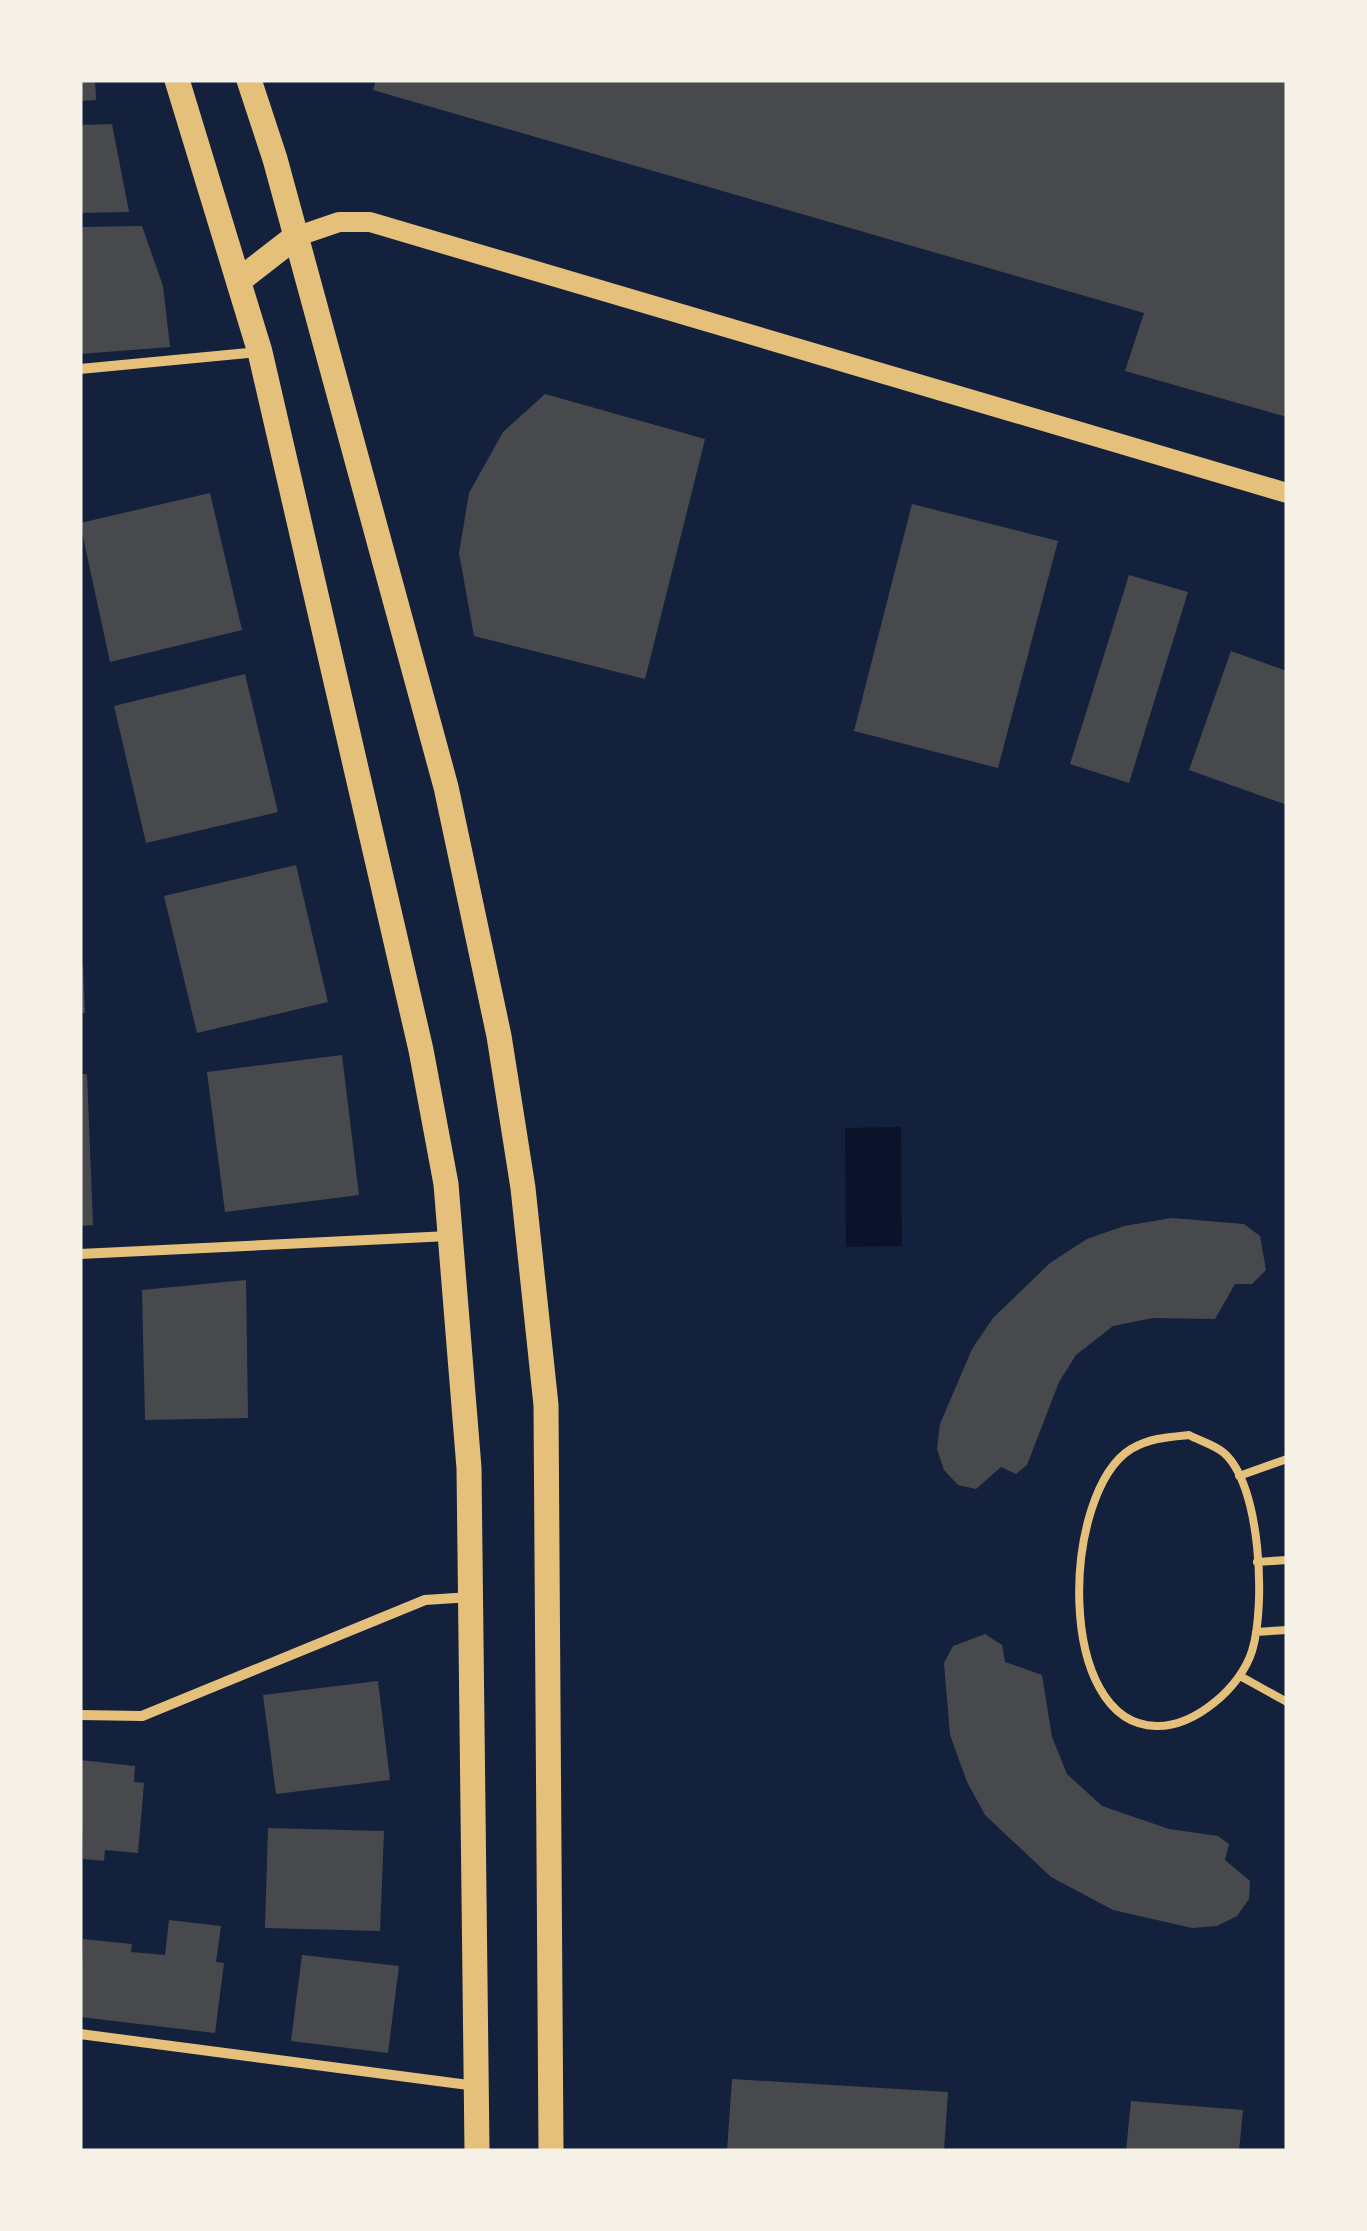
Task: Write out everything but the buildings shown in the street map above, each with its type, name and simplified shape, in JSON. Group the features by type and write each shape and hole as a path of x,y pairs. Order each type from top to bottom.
{"main road":[{"path":"177,80 241,279 260,352 422,1050 452,1236 469,1468 477,2151"},
{"path":"248,80 446,787 498,1036 526,1206 546,1405 551,2151"},
{"path":"241,279 295,237 339,222 370,222 1287,493"}],"street":[{"path":"80,369 260,352"},
{"path":"80,1254 452,1236"},
{"path":"80,1715 142,1716 425,1600 472,1597"},
{"path":"80,2034 476,2086"}],"lane":[{"path":"1190,1436 1224,1452 1239,1476 1252,1512 1257,1562 1256,1632 1240,1676 1180,1724 1152,1727 1123,1715 1100,1691 1085,1641 1077,1586 1082,1536 1104,1484 1127,1451 1156,1438 1190,1436"},
{"path":"1239,1476 1287,1459"},
{"path":"1257,1562 1287,1560"},
{"path":"1256,1632 1287,1630"},
{"path":"1240,1676 1287,1702"}],"water":[{"path":"901,1127 902,1246 846,1247 845,1128"}]}
